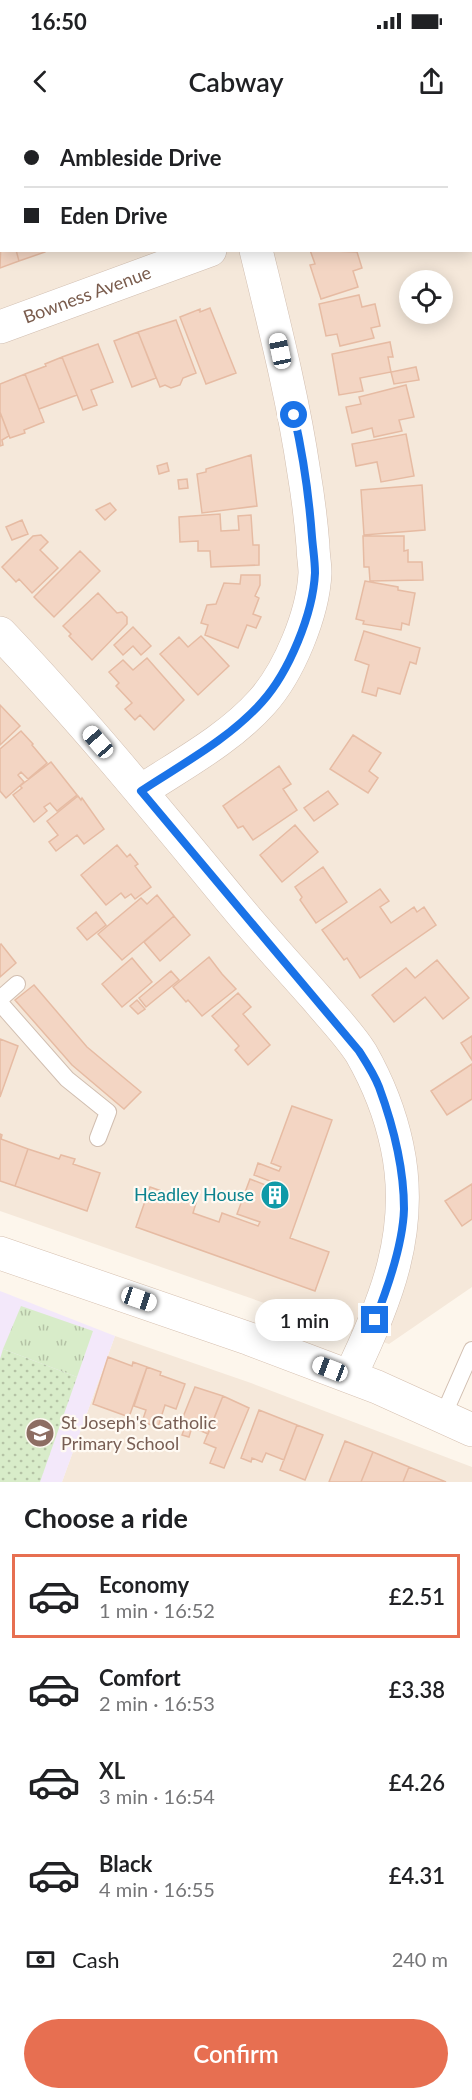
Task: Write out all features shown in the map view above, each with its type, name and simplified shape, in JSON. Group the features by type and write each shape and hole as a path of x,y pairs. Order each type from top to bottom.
{"street":[{"name":"Bowness Avenue","path":"0,327 205,252"},
{"path":"141,791 224,736 262,702 278,681 289,660 304,623 312,592 315,573 309,505 300,448 276,330 256,252"},
{"path":"0,633 42,677 141,791 359,1051 378,1085 397,1145 404,1210 398,1248 388,1286 369,1337 364,1382"},
{"path":"0,1253 194,1318 459,1415"}],"lane":[{"path":"17,984 0,1001 67,1079 108,1112 98,1138"},
{"path":"459,1415 472,1350"}],"shaded area":[{"path":"0,252 472,252 472,1287 389,1344 319,1322 0,1211"},
{"name":"St Joseph's Catholic Primary School","path":"0,1291 115,1336 62,1482 0,1482"},
{"path":"115,1336 251,1383 472,1467 472,1482 62,1482"}],"green space":[{"path":"21,1306 93,1331 77,1377 3,1349"},
{"path":"3,1349 77,1377 40,1482 0,1482 0,1359"}],"building":[{"path":"1,252 17,252 19,261 0,268"},
{"path":"17,252 45,252 19,261"},
{"path":"311,252 357,252 362,268 353,271 358,287 321,299 310,265 315,264"},
{"path":"359,295 362,307 375,304 380,326 371,328 374,338 340,346 337,334 326,336 319,304"},
{"path":"210,308 236,373 206,384 180,317 200,309 200,312"},
{"path":"176,320 196,373 183,378 180,385 171,388 165,385 160,387 138,332"},
{"path":"138,332 156,378 132,387 114,341"},
{"path":"390,342 393,357 388,357 391,372 360,378 363,391 339,395 332,354"},
{"path":"98,344 113,382 91,390 97,405 83,410 62,357"},
{"path":"62,357 77,395 39,409 25,374"},
{"path":"416,367 419,380 394,384 391,372"},
{"path":"25,374 44,422 24,430 25,433 10,438 0,412 0,384"},
{"path":"406,385 414,417 399,420 402,431 374,437 372,428 352,433 346,407 361,404 359,397"},
{"path":"0,412 9,436 2,440 3,445 0,446"},
{"path":"406,434 414,476 381,482 377,462 356,466 352,444"},
{"path":"251,455 257,506 202,513 197,474"},
{"path":"167,463 169,471 159,474 157,466"},
{"path":"187,479 188,488 179,489 178,480"},
{"path":"422,485 425,530 364,535 361,490"},
{"path":"110,503 116,510 105,520 96,510"},
{"path":"220,514 221,531 239,530 238,516 251,515 253,545 259,545 259,565 211,567 210,551 198,551 198,541 180,542 179,517"},
{"path":"22,520 28,534 12,540 6,527"},
{"path":"41,535 48,542 40,550 58,568 32,593 19,579 16,582 2,567 33,536"},
{"path":"363,536 404,536 404,551 408,550 408,562 422,562 423,580 370,581 369,567 364,567"},
{"path":"80,551 100,571 54,617 34,597"},
{"path":"241,575 260,575 260,585 255,596 259,598 253,614 261,617 256,628 247,625 238,648 205,635 208,625 201,623 207,605 216,604 224,583 240,584"},
{"path":"365,581 398,587 398,590 415,593 409,625 402,623 401,630 363,624 364,621 356,619"},
{"path":"98,593 117,613 122,612 127,617 127,624 92,660 69,636 71,634 63,626"},
{"path":"133,627 151,646 141,655 133,646 123,655 114,645"},
{"path":"364,631 420,648 416,664 410,662 400,694 378,688 376,696 362,692 369,665 355,660"},
{"path":"201,636 229,666 198,695 160,654 179,637 188,647"},
{"path":"147,658 184,700 154,730 140,715 135,720 125,709 132,703 116,686 119,683 109,672 123,660 133,670"},
{"path":"0,705 20,726 0,745"},
{"path":"21,731 47,763 28,779 21,772 18,775 24,782 6,798 0,791 0,749"},
{"path":"353,735 381,753 369,771 378,778 368,793 330,769"},
{"path":"51,762 77,795 57,811 50,803 44,807 47,811 34,822 13,795 22,788 20,786"},
{"path":"279,766 291,784 283,789 297,810 253,840 243,826 238,828 223,806"},
{"path":"328,791 338,804 314,821 304,808"},
{"path":"78,796 81,800 82,798 104,829 84,844 77,835 56,851 49,842 58,835 47,821"},
{"path":"295,825 318,852 282,882 260,855"},
{"path":"117,845 127,857 130,854 138,864 135,866 151,887 135,899 131,894 125,898 121,893 106,905 81,875"},
{"path":"323,867 347,902 316,923 300,900 302,897 295,887"},
{"path":"380,889 389,901 380,907 391,923 414,907 417,912 424,907 436,925 360,978 347,958 344,960 322,930"},
{"path":"157,895 174,916 122,960 98,934 141,898 147,904"},
{"path":"96,912 106,925 87,940 77,928"},
{"path":"174,916 190,935 160,961 144,942"},
{"path":"0,945 16,963 0,977"},
{"path":"209,957 236,989 202,1016 173,987"},
{"path":"132,958 152,982 122,1007 102,984"},
{"path":"437,960 469,998 443,1019 425,997 394,1022 372,995 406,968 415,978"},
{"path":"171,971 179,980 146,1007 139,998"},
{"path":"34,985 87,1047 141,1092 124,1109 72,1065 15,1000"},
{"path":"238,993 251,1007 243,1014 270,1045 248,1065 235,1050 239,1046 212,1016"},
{"path":"137,1000 145,1009 138,1014 130,1006"},
{"path":"472,1036 472,1060 461,1043"},
{"path":"0,1039 18,1046 0,1097"},
{"path":"472,1064 472,1099 447,1115 431,1091"},
{"name":"Headley House","path":"292,1106 332,1120 290,1238 329,1252 315,1291 136,1227 150,1187 196,1203 193,1213 219,1222 222,1213 258,1226 260,1222 237,1214 250,1179 273,1188 275,1183 254,1175 258,1163 279,1171 281,1167 271,1163"},
{"path":"0,1134 1,1139 28,1149 15,1186 0,1181"},
{"path":"28,1149 59,1159 61,1155 75,1159 73,1164 100,1173 87,1211 15,1186"},
{"path":"472,1184 472,1219 462,1226 445,1201"},
{"path":"108,1357 132,1366 133,1362 147,1367 129,1417 93,1404"},
{"path":"147,1367 161,1372 160,1375 185,1384 176,1409 165,1405 158,1427 142,1422 146,1410 134,1406"},
{"path":"195,1387 223,1396 208,1434 192,1427 189,1437 182,1435 186,1424 181,1422"},
{"path":"223,1396 249,1408 224,1468 210,1463 216,1448 204,1443"},
{"path":"259,1410 297,1425 284,1460 266,1453 262,1462 252,1458 251,1462 241,1458"},
{"path":"297,1425 323,1435 305,1480 280,1470"},
{"path":"345,1441 373,1452 361,1482 329,1482"},
{"path":"373,1452 409,1467 403,1482 361,1482"},
{"path":"409,1467 446,1482 403,1482"}],"place":[{"name":"Headley House","path":"275,1195"},
{"name":"St Joseph's Catholic Primary School","path":"40,1433"}],"route":[{"path":"294,415 309,505 315,573 312,592 298,639 278,681 262,702 224,736 141,791 328,1012 359,1051 378,1085 397,1145 404,1210 398,1248 388,1286 375,1320"}]}
